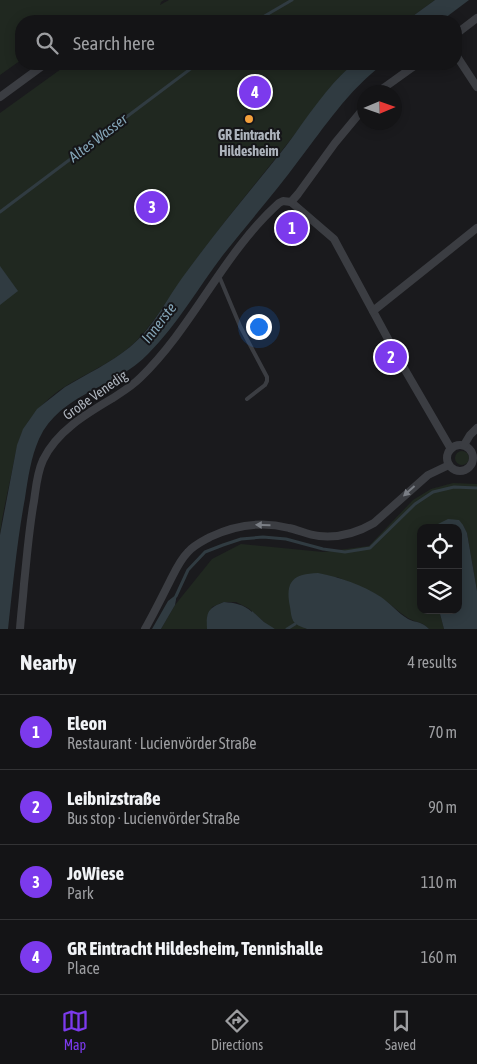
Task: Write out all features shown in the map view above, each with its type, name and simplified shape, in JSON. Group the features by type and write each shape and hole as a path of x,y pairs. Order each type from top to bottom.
{"street":[{"path":"462,29 477,18"},
{"path":"462,64 477,87"},
{"path":"0,97 37,70"},
{"path":"388,85 408,70"},
{"name":"Große Venedig","path":"20,629 29,530 40,470 46,454 60,436 77,421 126,390 166,352 250,235 283,201 290,202 298,194 357,116"},
{"path":"290,202 334,239 400,362 451,449"},
{"path":"373,311 477,228"},
{"path":"464,445 477,428"},
{"path":"457,445 464,445 472,450 474,455 473,469 455,470 449,465 447,456 451,449 457,445"},
{"path":"145,629 179,563 188,551 199,543 222,531 247,525 280,526 318,536 353,533 374,523 428,474 449,465"}],"lane":[{"path":"220,276 240,326 267,381 265,385 247,399"}],"shaded area":[{"path":"0,0 164,0 160,5 169,0 435,0 414,15 15,15 15,64 0,75"},
{"path":"60,70 347,70 217,232 139,338 123,353 55,393 32,417 21,434 17,448 0,535 0,113"},
{"path":"462,451 467,453 469,458 467,463 462,465 457,463 455,458 457,453"},
{"path":"453,483 477,484 477,591 467,533 463,525 417,524 417,614 440,614 444,629 429,629 404,616 375,594 337,577 292,615 292,619 307,629 271,628 248,608 236,602 224,602 212,607 207,617 207,629 161,629 175,605 212,559 241,544 323,552 369,546 413,500 431,489"}],"water":[{"path":"435,0 469,0 449,15 414,15"},
{"name":"Innerste","path":"346,70 376,70 357,85 281,184 223,255 159,343 135,366 74,401 60,411 48,424 36,446 29,475 17,547 8,629 0,629 0,535 17,445 23,429 37,409 65,387 130,347 146,331 178,283 334,83"},
{"path":"0,266 18,291 0,305"},
{"path":"448,519 459,520 463,525 467,533 477,591 477,629 444,629 440,614 462,614 462,524 438,524"},
{"path":"318,573 342,579 367,589 384,599 408,619 421,623 429,629 307,629 298,625 294,622 291,615 290,585 297,577"},
{"path":"177,594 175,605 161,629 152,629 168,601"},
{"path":"224,602 235,603 245,607 275,629 207,629 209,611 214,606"}],"waterway":[{"name":"Altes Wasser","path":"266,15 292,0"},
{"name":"Altes Wasser","path":"0,212 189,70"},
{"path":"176,596 188,570 205,552 223,545 241,539 263,537 286,539 323,549 345,552 370,548 415,504 433,492 454,487 477,488"},
{"path":"287,629 295,624"}],"place":[{"name":"GR Eintracht Hildesheim, Tennishalle","path":"255,92"},
{"name":"GR Eintracht Hildesheim","path":"249,119"},
{"name":"JoWiese","path":"152,207"},
{"name":"Eleon","path":"292,228"},
{"name":"Leibnizstraße","path":"391,357"}]}
